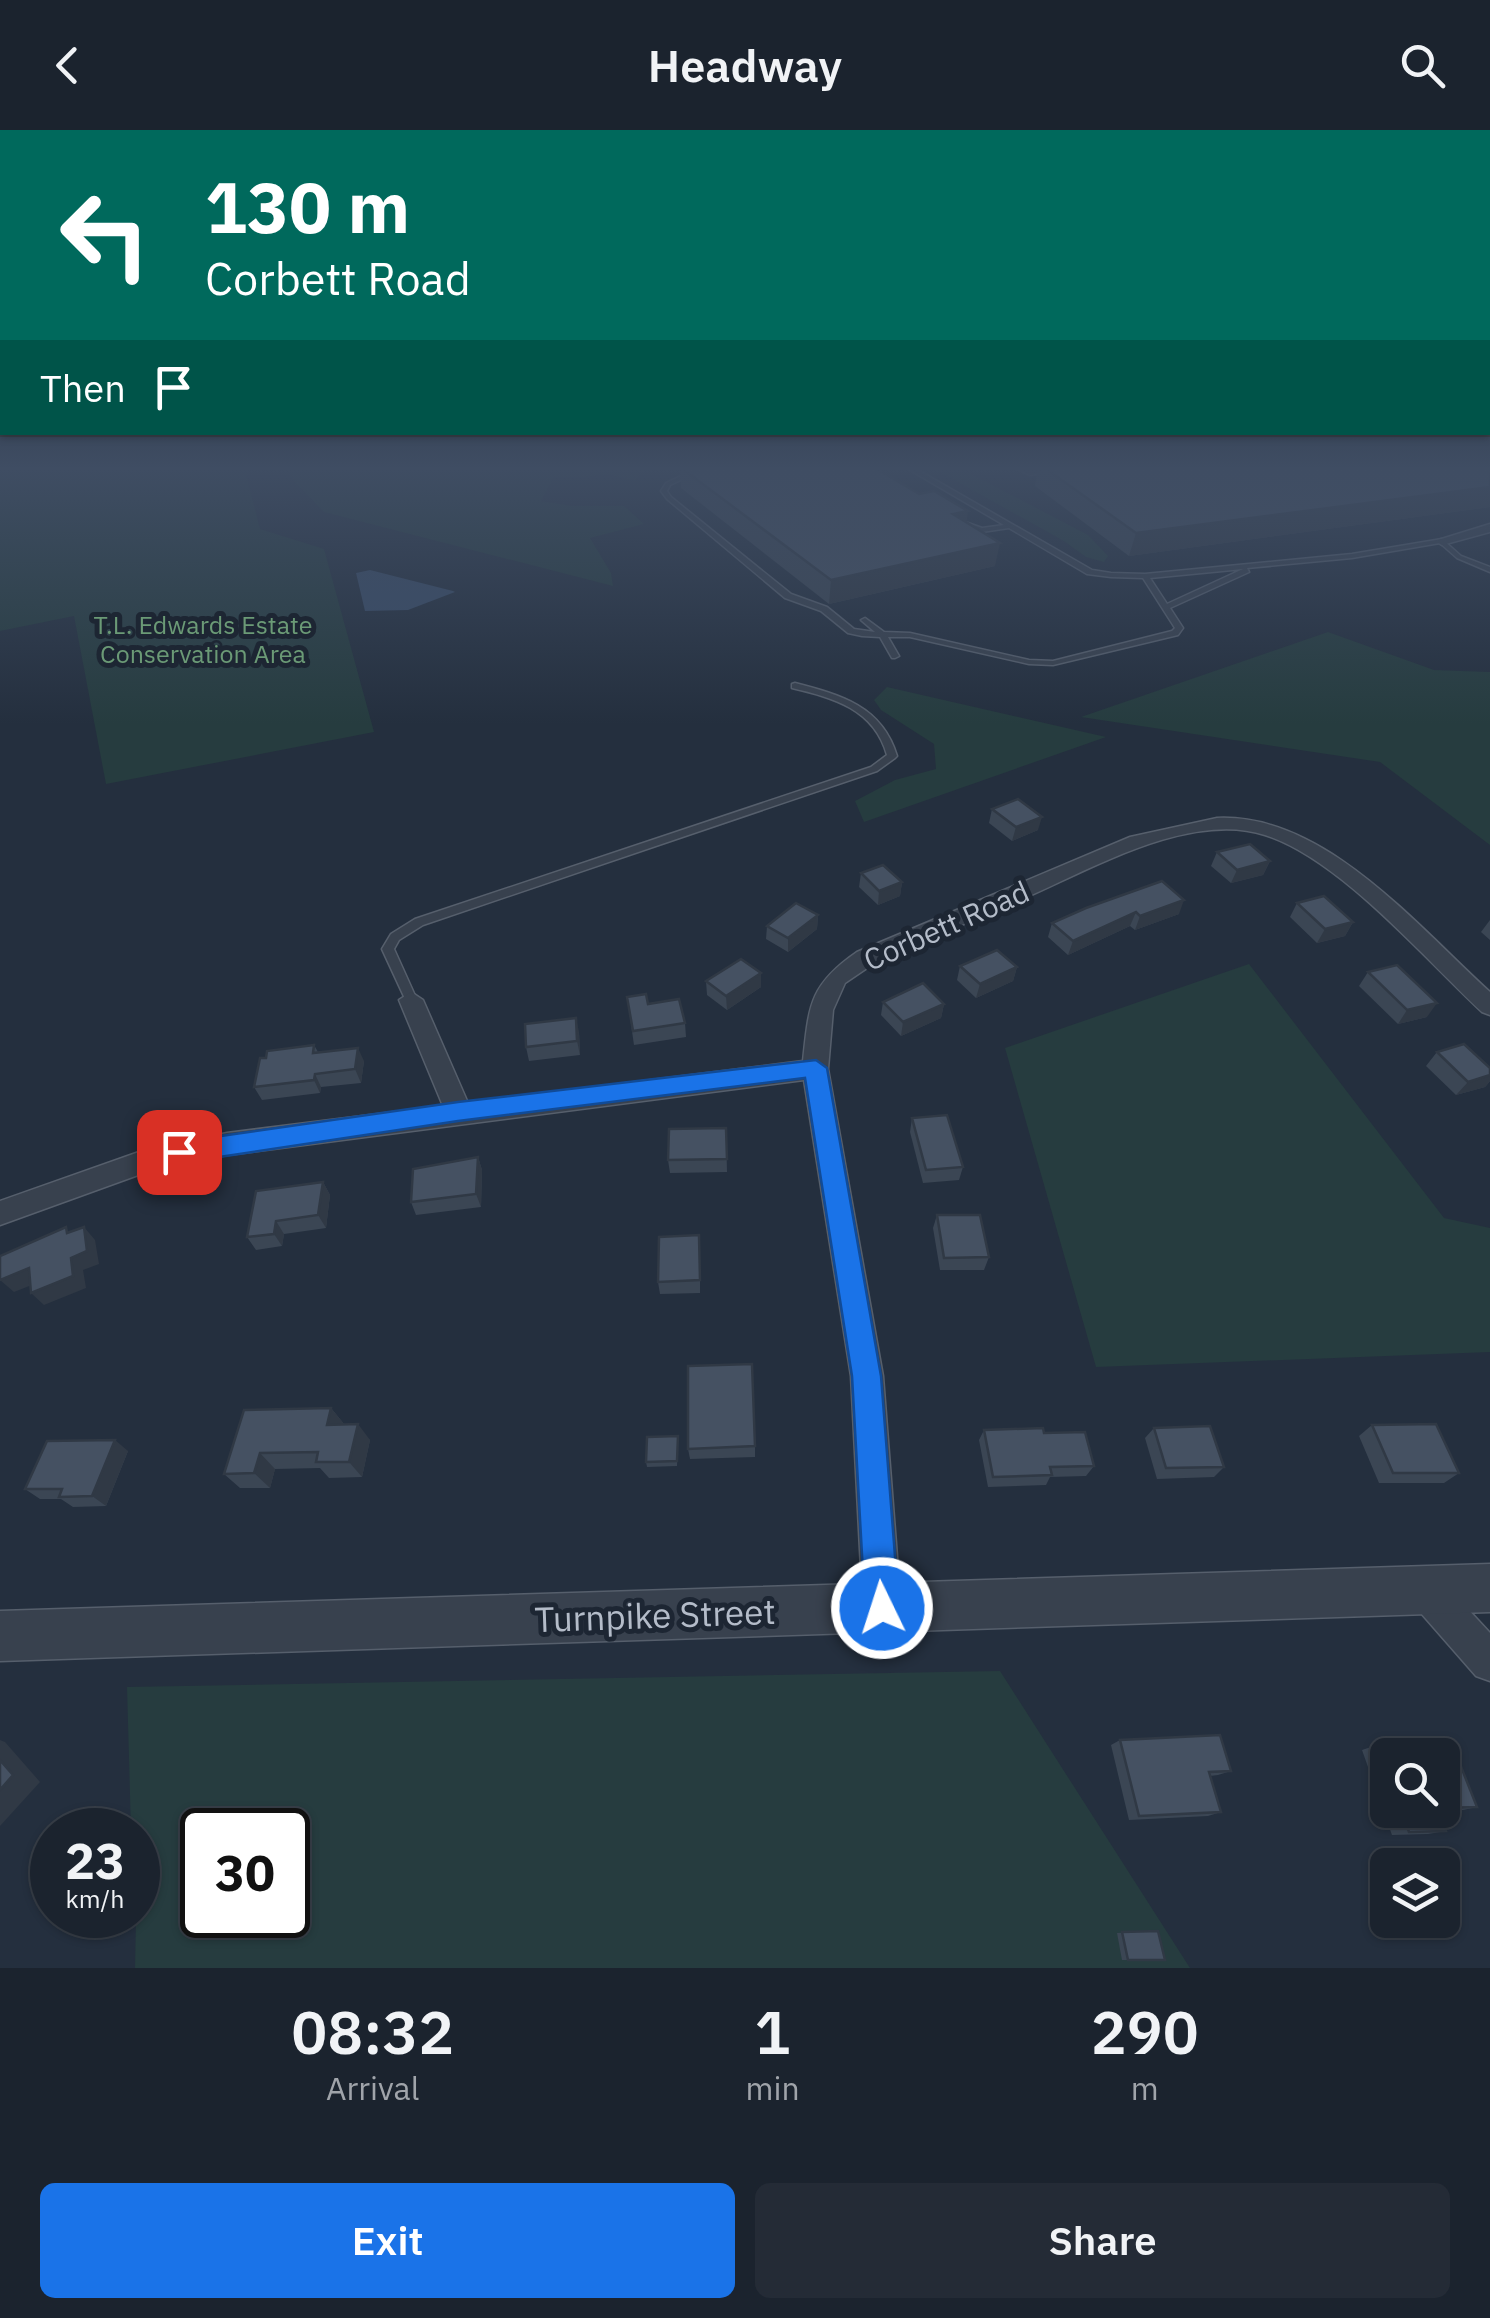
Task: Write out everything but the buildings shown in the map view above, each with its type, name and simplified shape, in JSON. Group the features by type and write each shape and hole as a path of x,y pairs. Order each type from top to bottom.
{"street":[{"name":"Corbett Road","path":"882,1608 867,1376 816,1068 822,1010 836,978 865,958 1137,841 1214,824 1248,824 1312,848 1490,1006"},
{"path":"412,1000 458,1111"},
{"path":"0,1213 179,1152 458,1111 816,1068"},
{"name":"Turnpike Street","path":"0,1636 1490,1588"},
{"path":"1426,1591 1490,1662"}],"lane":[{"path":"734,552 788,596 824,610 851,631 910,635 1030,662 1053,662 1174,633 1179,628 1146,576"},
{"path":"1055,552 1090,572 1146,576 1379,552"},
{"path":"1452,552 1490,570"},
{"path":"1167,607 1254,566"},
{"path":"865,620 882,634 895,656"},
{"path":"412,1000 388,949 395,936 419,922 874,769 892,756 889,740 858,707 833,694 795,686"}],"green space":[{"name":"T.L. Edwards Estate Conservation Area","path":"0,552 325,552 374,732 106,784 74,616 0,631"},
{"path":"479,552 598,552 611,573 613,586"},
{"path":"1079,552 1104,552 1108,556 1104,562"},
{"path":"1328,632 1434,670 1490,672 1490,845 1380,762 1081,717"},
{"path":"887,687 1106,737 864,822 855,801 895,780 936,769 934,744 881,710 874,700"},
{"path":"1249,964 1444,1218 1490,1228 1490,1352 1096,1367 1005,1048"},
{"path":"1000,1671 1190,1968 135,1968 136,1938 160,1938 160,1808 130,1808 127,1687"}],"water":[{"path":"370,570 455,592 408,610 365,611 356,573"}],"route":[{"path":"179,1152 458,1111 816,1068 867,1376 882,1608"}]}
